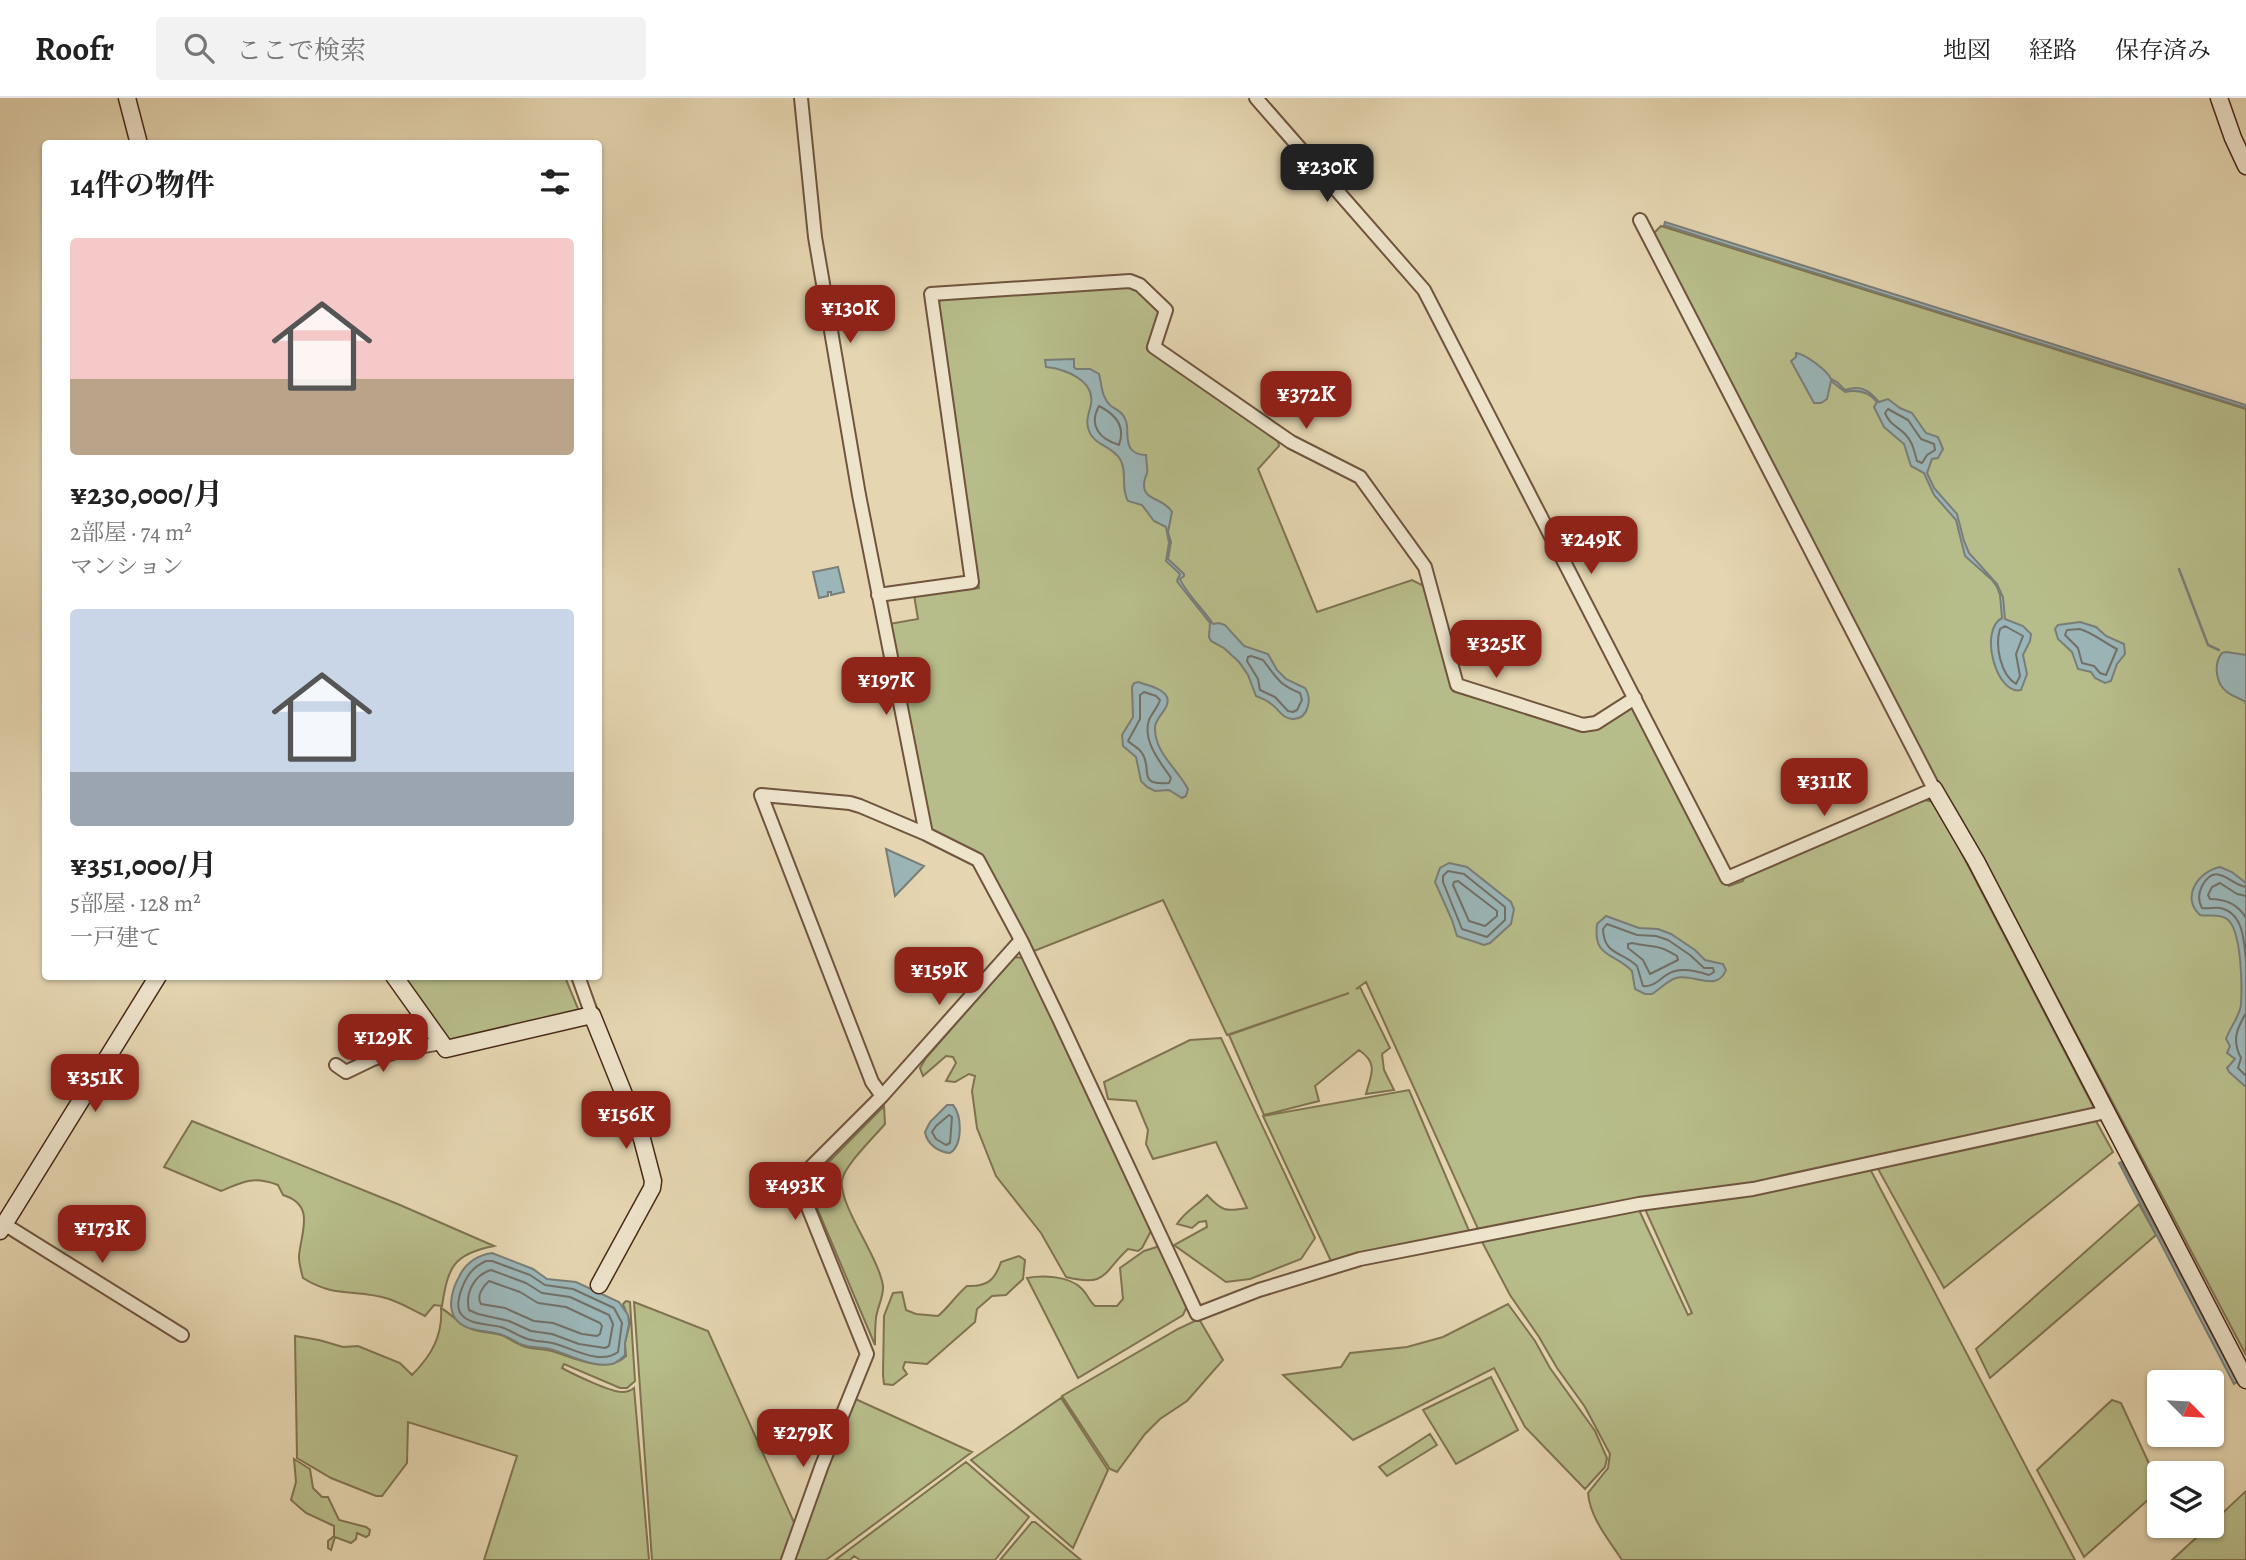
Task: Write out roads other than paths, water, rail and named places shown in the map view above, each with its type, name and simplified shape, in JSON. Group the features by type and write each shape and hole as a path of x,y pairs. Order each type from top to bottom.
{"street":[{"path":"127,98 138,140"},
{"path":"801,98 815,237 859,495 926,834"},
{"path":"1256,98 1422,286 1727,878 1934,789"},
{"path":"2219,98 2246,166"},
{"path":"1640,220 1934,789 1976,860 2246,1380"},
{"path":"878,595 972,582 931,294 1130,281 1140,285 1166,310 1154,347 1291,442 1360,477 1425,567 1457,685 1583,724 1596,723 1635,698"},
{"path":"882,1096 872,1082 761,796 850,803 926,834 978,860 1021,940 1198,1314 1259,1290 1360,1259 1639,1204 1753,1189 2106,1112"},
{"path":"788,1560 822,1465 867,1354 816,1231 801,1187 810,1168 882,1096 1021,940"},
{"path":"156,980 2,1228 182,1335"},
{"path":"397,980 446,1049 592,1015"},
{"path":"579,980 642,1139 653,1181 652,1188 599,1285"},
{"path":"336,1065 346,1072 373,1059 441,1042"}],"water":[{"path":"1665,222 2246,405 2246,408 1664,225"},
{"path":"1796,353 1815,363 1845,390 1864,390 1879,402 1888,399 1912,413 1926,433 1938,437 1943,449 1938,458 1932,459 1927,473 1934,488 1957,514 1969,553 1997,584 2003,597 2005,619 2023,626 2031,634 2023,655 2027,674 2021,690 2012,689 1998,673 1991,648 1991,636 1995,625 2002,618 2000,595 1992,580 1965,556 1956,520 1934,495 1924,473 1911,466 1904,444 1884,427 1874,407 1877,402 1863,392 1845,392 1831,381 1827,399 1814,403 1791,361 1796,357"},
{"path":"1074,359 1076,369 1090,369 1099,374 1105,399 1125,418 1131,449 1146,455 1145,490 1150,497 1164,504 1172,512 1168,532 1171,542 1168,559 1184,574 1180,579 1183,584 1213,624 1225,625 1244,646 1268,654 1286,679 1305,688 1308,707 1299,718 1287,718 1268,701 1256,696 1248,675 1239,662 1224,648 1211,641 1210,623 1177,581 1180,574 1166,561 1169,543 1166,527 1154,521 1142,505 1128,501 1120,459 1091,436 1087,421 1091,404 1088,388 1070,373 1046,367 1045,360"},
{"path":"838,567 844,592 831,595 831,592 828,592 828,596 819,598 813,572"},
{"path":"2080,622 2096,627 2106,636 2124,644 2125,654 2117,664 2111,681 2105,683 2095,678 2091,672 2078,669 2072,652 2058,639 2055,629 2058,625"},
{"path":"2222,653 2246,655 2246,704 2227,692 2218,679 2217,663"},
{"path":"1138,682 1158,689 1167,697 1167,705 1156,723 1156,736 1162,753 1188,789 1186,796 1182,798 1169,790 1155,791 1147,787 1141,781 1136,757 1123,746 1122,735 1133,717 1132,687"},
{"path":"886,849 924,866 895,896"},
{"path":"1449,863 1467,867 1511,902 1514,909 1511,924 1490,943 1484,945 1457,936 1435,882 1440,868"},
{"path":"2220,867 2246,883 2246,1087 2227,1068 2235,1059 2227,1053 2230,1046 2226,1039 2241,1004 2240,959 2236,935 2227,919 2200,915 2192,900 2192,893 2199,879 2212,869"},
{"path":"1606,916 1639,928 1658,929 1671,934 1705,960 1723,964 1726,970 1717,980 1676,978 1652,994 1645,994 1635,989 1632,971 1601,949 1598,943 1597,924"},
{"path":"947,1105 953,1105 959,1123 957,1144 950,1153 934,1147 925,1132 930,1122"},
{"path":"2121,1162 2237,1382 2234,1384 2119,1163"},
{"path":"492,1253 533,1269 547,1279 576,1282 619,1302 628,1315 625,1355 614,1363 596,1364 550,1349 526,1346 502,1335 469,1328 459,1323 451,1308 457,1281 468,1264"}],"waterway":[{"path":"2179,569 2208,645 2219,650"}]}
